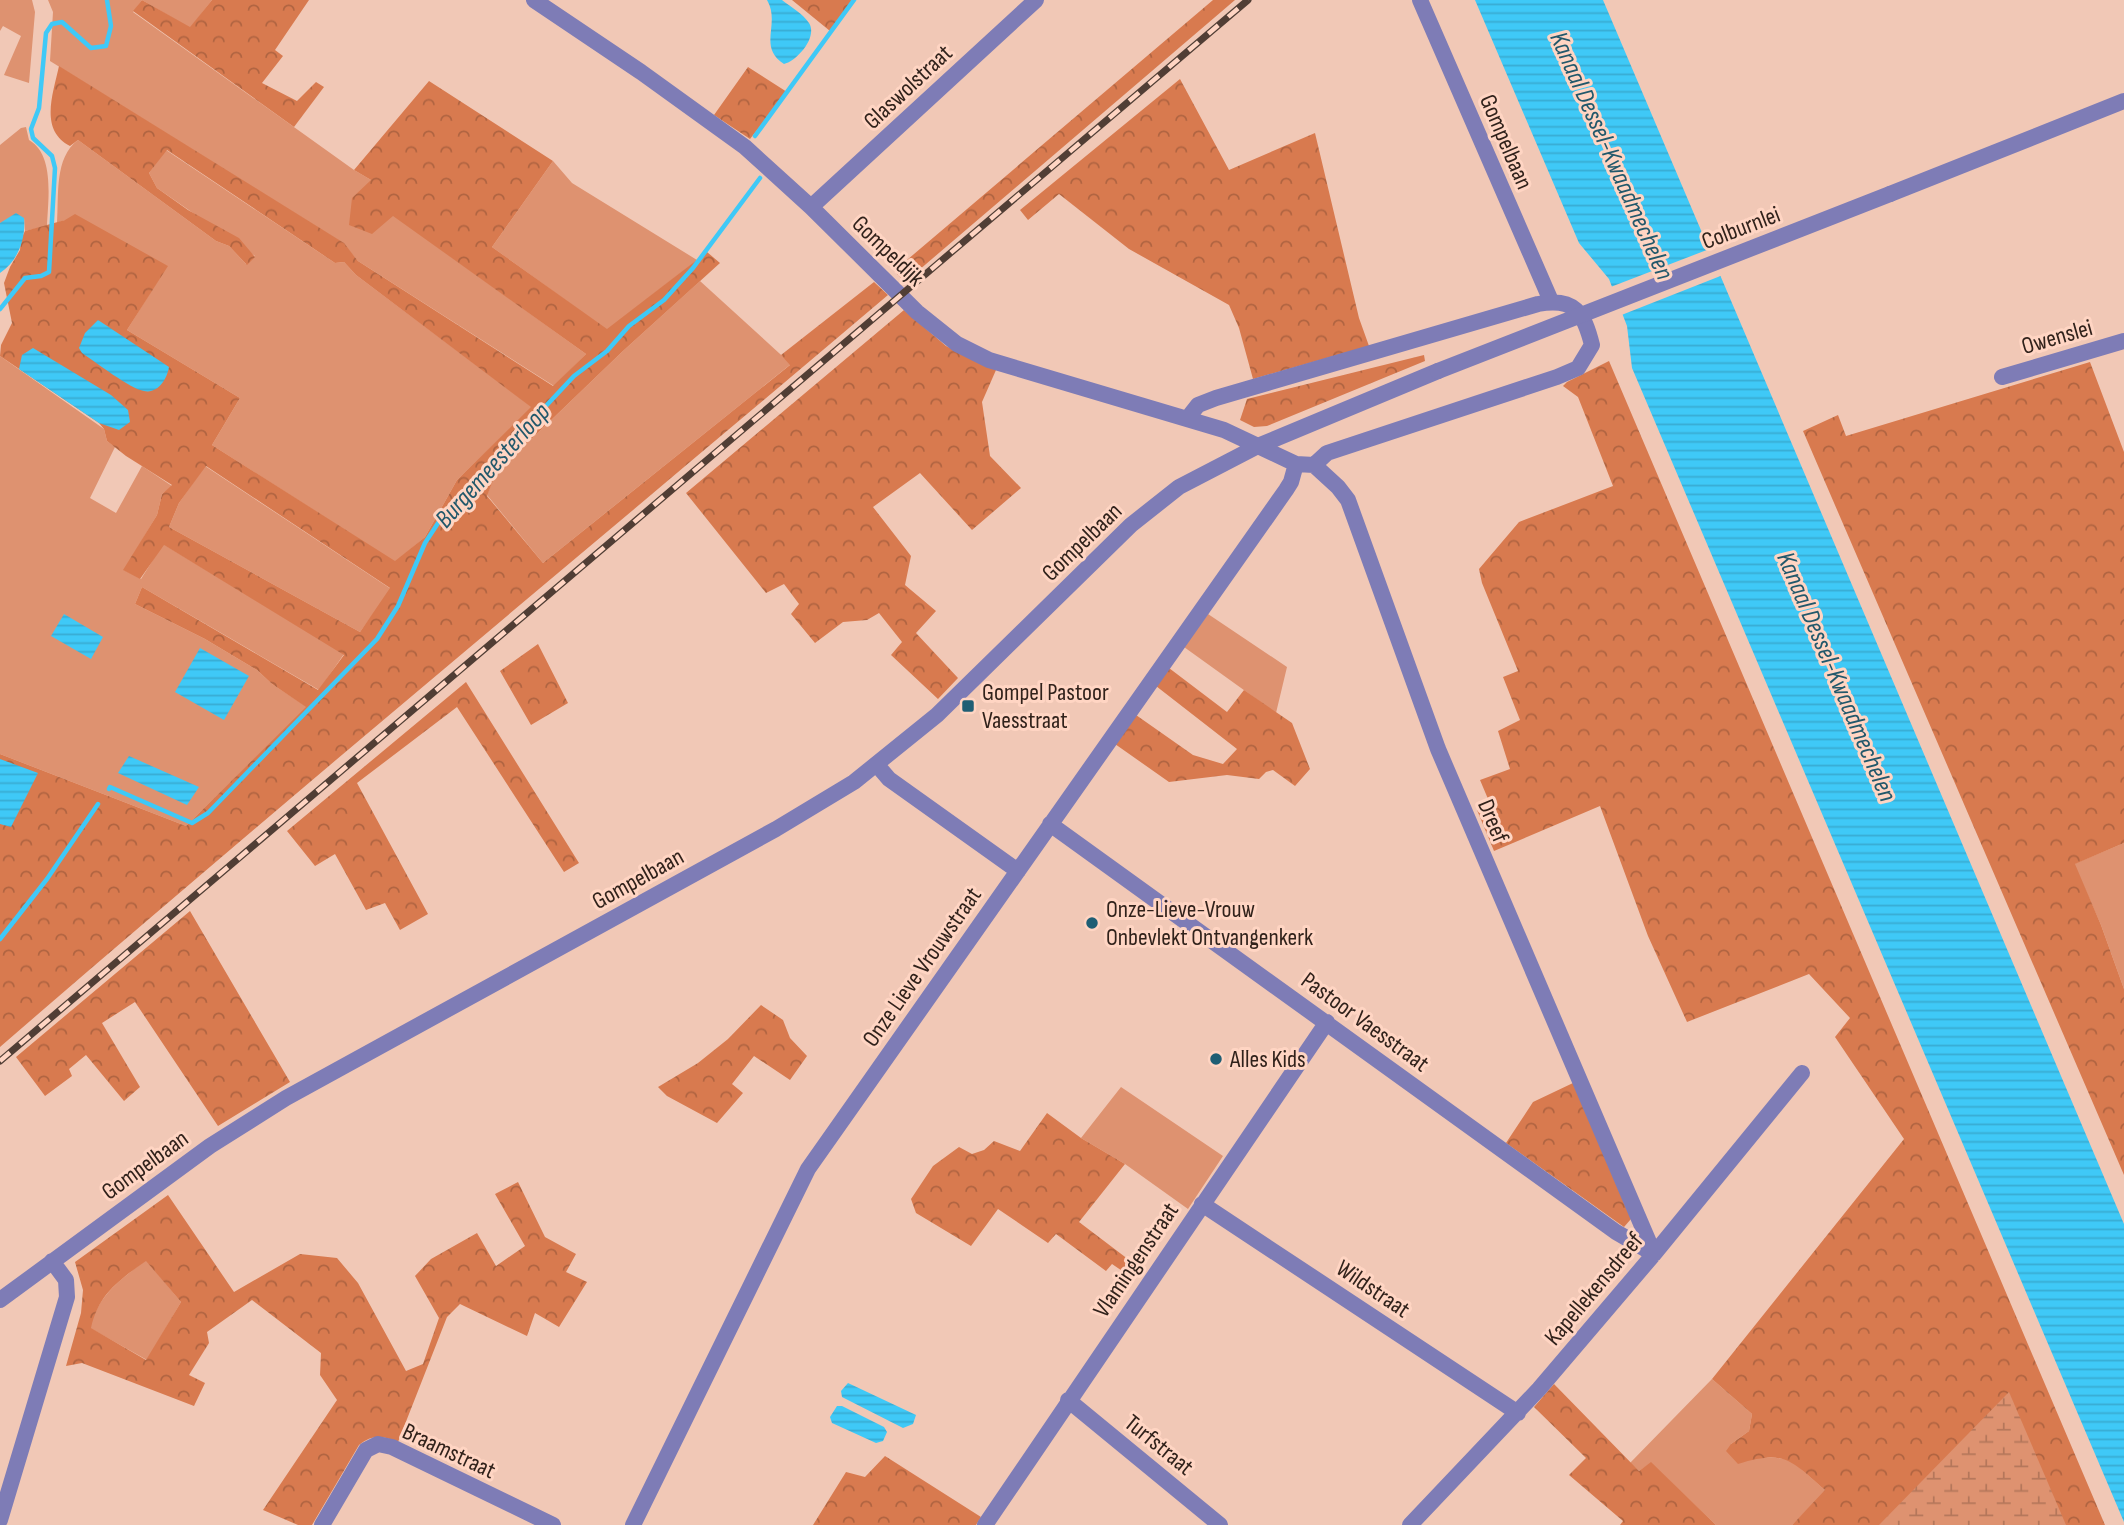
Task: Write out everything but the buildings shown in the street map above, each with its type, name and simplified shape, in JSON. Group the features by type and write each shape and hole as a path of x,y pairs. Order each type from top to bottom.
{"street":[{"name":"Gompeldijk","path":"534,0 746,147 917,312 957,344 989,360 1224,430 1258,446"},
{"name":"Glaswolstraat","path":"811,207 1035,0"},
{"name":"Gompelbaan","path":"1420,0 1551,302"},
{"name":"Colburnlei","path":"1258,446 1438,371 2124,101"},
{"path":"1187,419 1198,405 1216,398 1551,302 1575,308 1586,322 1592,345 1578,368 1557,377 1327,453 1314,465 1296,464 1258,446"},
{"name":"Owenslei","path":"2002,377 2124,341"},
{"name":"Gompelbaan","path":"0,1300 210,1146 286,1098 776,829 854,782 937,715 1140,517 1179,488 1258,446"},
{"name":"Onze Lieve Vrouwstraat","path":"633,1525 808,1169 1291,482 1296,464"},
{"name":"Dreef","path":"1314,465 1348,500 1438,749 1654,1254"},
{"path":"877,765 889,779 1018,871"},
{"name":"Pastoor Vaesstraat","path":"1050,824 1616,1232 1654,1254"},
{"name":"Vlamingenstraat","path":"985,1525 1327,1022"},
{"name":"Kapellekensdreef","path":"1410,1525 1518,1413 1654,1254 1802,1073"},
{"name":"Wildstraat","path":"1202,1203 1518,1413"},
{"path":"0,1520 67,1297 66,1280 52,1261"},
{"name":"Turfstraat","path":"1068,1401 1220,1525"},
{"name":"Braamstraat","path":"322,1525 366,1450 378,1444 391,1447 553,1525"}],"green space":[{"path":"0,0 32,0 35,12 29,83 4,75 21,36 3,26 0,31"},
{"path":"48,0 142,0 133,12 371,180 393,215 586,354 554,386 358,261 343,243 50,61 53,12"},
{"path":"142,0 212,0 190,28"},
{"path":"142,0 190,27 212,0 309,0 275,50 283,56 262,83 297,101 316,82 324,87 294,127 133,11"},
{"path":"792,0 855,0 830,31"},
{"path":"1213,0 1235,0 905,282 894,271"},
{"path":"59,66 344,243 358,261 553,386 586,354 393,216 372,234 349,225 352,198 371,180 354,170 429,81 553,161 492,247 607,329 707,252 720,263 623,351 496,473 487,496 543,563 790,365 781,355 874,282 888,295 0,1047 0,754 186,826 306,707 272,684 257,670 205,639 135,604 142,587 318,690 344,655 164,545 140,579 123,570 157,515 162,494 172,485 107,441 104,429 99,423 0,356 1,345 12,323 4,283 20,250 25,231 65,220 75,214 168,266 127,330 240,398 212,445 395,561 425,537 457,480 531,407 356,275 344,262 335,263 167,150 149,173 157,188 188,210 239,238 255,257 247,265 229,246 216,241 78,140 70,146 60,139 51,121 52,99","holes":["206,466 390,588 360,632 169,527 179,503"]},
{"path":"748,67 787,92 750,139 714,115"},
{"path":"1180,79 1229,170 1315,133 1359,318 1369,346 1253,379 1239,328 1229,305 1129,249 1059,194 1028,220 1020,210"},
{"path":"26,127 29,140 43,156 49,191 47,226 25,231 24,218 0,223 0,145"},
{"path":"78,140 216,241 229,246 246,264 255,256 157,188 149,173 166,150 335,263 344,262 356,275 532,407 457,480 425,537 395,562 212,445 240,398 127,330 167,266 65,220 57,223 61,167 70,148"},
{"path":"553,161 572,183 697,260 607,330 492,247"},
{"path":"700,281 791,364 543,563 487,495 496,473"},
{"path":"904,310 946,346 996,370 982,402 990,456 1021,488 972,530 920,473 873,507 911,556 905,585 936,611 916,633 958,678 938,699 891,655 902,642 879,613 867,620 843,622 815,643 791,614 799,604 784,584 766,593 686,493"},
{"path":"1424,355 1425,361 1267,426 1254,427 1240,420 1247,399"},
{"path":"0,356 104,429 107,441 115,447 90,498 116,513 142,466 172,486 162,494 157,515 124,570 141,579 163,544 344,654 319,690 142,587 135,604 205,639 257,670 272,684 307,707 186,826 0,754"},
{"path":"1609,361 2105,1525 1792,1525 1825,1490 1787,1460 1767,1458 1738,1464 1726,1451 1749,1431 1752,1414 1712,1379 1904,1139 1835,1037 1850,1018 1809,974 1687,1022 1648,936 1600,806 1494,851 1477,810 1491,806 1480,780 1510,769 1498,731 1520,720 1503,677 1518,671 1482,583 1479,569 1519,522 1613,486 1578,397 1563,386"},
{"path":"2090,362 2124,452 2124,843 2075,864 2124,989 2124,1175 1803,431 1838,415 1846,436"},
{"path":"205,466 391,589 360,632 169,527 179,503"},
{"path":"1208,614 1287,667 1276,713 1184,647"},
{"path":"538,644 568,703 531,725 500,671"},
{"path":"1169,668 1227,712 1244,690 1292,723 1310,769 1295,786 1273,770 1266,772 1259,779 1227,775 1169,782 1115,744 1136,715 1193,755 1223,764 1237,749 1156,686"},
{"path":"466,682 579,863 564,872 457,707 357,783 428,914 400,930 385,903 366,910 335,854 315,866 287,831"},
{"path":"2124,843 2124,989 2101,925 2074,864"},
{"path":"190,911 290,1082 218,1126 135,1002 102,1023 140,1087 124,1101 86,1055 69,1069 72,1076 45,1096 16,1057"},
{"path":"761,1005 783,1020 790,1038 807,1056 790,1080 754,1056 732,1084 743,1093 717,1123 667,1096 658,1087 698,1063 728,1039"},
{"path":"1573,1083 1631,1219 1624,1227 1506,1143 1533,1102"},
{"path":"1121,1087 1223,1156 1188,1209 1125,1164 1081,1138"},
{"path":"1047,1113 1081,1138 1125,1164 1079,1222 1141,1269 1134,1279 1112,1264 1106,1271 1056,1234 1048,1243 998,1209 971,1246 916,1213 911,1199 933,1166 959,1147 972,1154 984,1150 994,1141 1020,1151"},
{"path":"518,1182 545,1237 576,1254 566,1272 587,1282 559,1327 535,1313 527,1336 460,1304 447,1317 398,1442 378,1437 359,1445 312,1525 298,1525 263,1510 337,1400 320,1375 321,1353 252,1300 207,1332 209,1343 189,1375 205,1383 194,1406 82,1363 66,1366 81,1313 83,1290 75,1262 168,1195 234,1292 300,1254 337,1258 358,1283 406,1371 423,1364 439,1318 415,1276 431,1259 477,1233 496,1266 525,1246 495,1194","holes":["146,1261 181,1302 146,1360 91,1328 104,1297"]},
{"path":"146,1260 181,1302 147,1360 90,1328 104,1297"},
{"path":"1712,1379 1752,1414 1749,1431 1731,1444 1760,1457 1790,1459 1826,1491 1792,1525 1716,1525 1651,1463 1639,1471 1630,1463"},
{"path":"1554,1384 1639,1471 1651,1462 1716,1525 1620,1525 1623,1521 1569,1475 1586,1458 1534,1407"},
{"path":"2009,1392 2066,1525 1879,1525"},
{"path":"885,1456 981,1517 976,1525 813,1525 846,1472 865,1477"}],"water":[{"path":"767,0 782,0 804,17 811,29 805,48 784,64 776,57 770,43 772,18"},
{"name":"Kanaal Dessel-Kwaadmechelen","path":"1475,0 1603,0 2124,1224 2124,1522 1632,368 1627,326 1609,279 1579,243"},
{"path":"16,213 24,218 24,234 16,256 0,273 0,223"},
{"path":"98,320 169,367 158,388 149,391 138,389 82,353 79,348 85,333"},
{"path":"33,348 111,395 128,410 130,422 119,430 99,423 19,369 22,355"},
{"path":"64,614 103,637 91,659 51,636"},
{"path":"200,648 249,676 224,720 175,692"},
{"path":"129,756 199,787 187,805 118,773"},
{"path":"0,759 38,773 11,827 0,824"},
{"path":"848,1383 916,1415 913,1424 903,1428 842,1397 841,1391"},
{"path":"837,1406 884,1427 887,1432 883,1441 876,1443 832,1423 830,1417"}],"pier":[{"path":"1712,248 1723,275 1619,316 1608,288"}],"waterway":[{"path":"0,309 25,278 49,272 55,168 52,156 33,138 31,129 39,108 46,33 52,24 62,22 91,48 106,46 111,26 107,0"},
{"name":"Burgemeesterloop","path":"755,136 854,0"},
{"name":"Burgemeesterloop","path":"109,789 110,787 192,823 208,813 377,639 398,606 425,543 442,517 574,376 607,351 629,326 664,300 693,268 760,178"},
{"name":"Burgemeesterloop","path":"0,939 47,879 98,804"}],"railway":[{"path":"0,1061 1248,0"}],"place":[{"name":"Gompel Pastoor Vaesstraat","path":"968,706"},
{"name":"Onze-Lieve-Vrouw Onbevlekt Ontvangenkerk","path":"1092,923"},
{"name":"Alles Kids","path":"1216,1059"}]}
